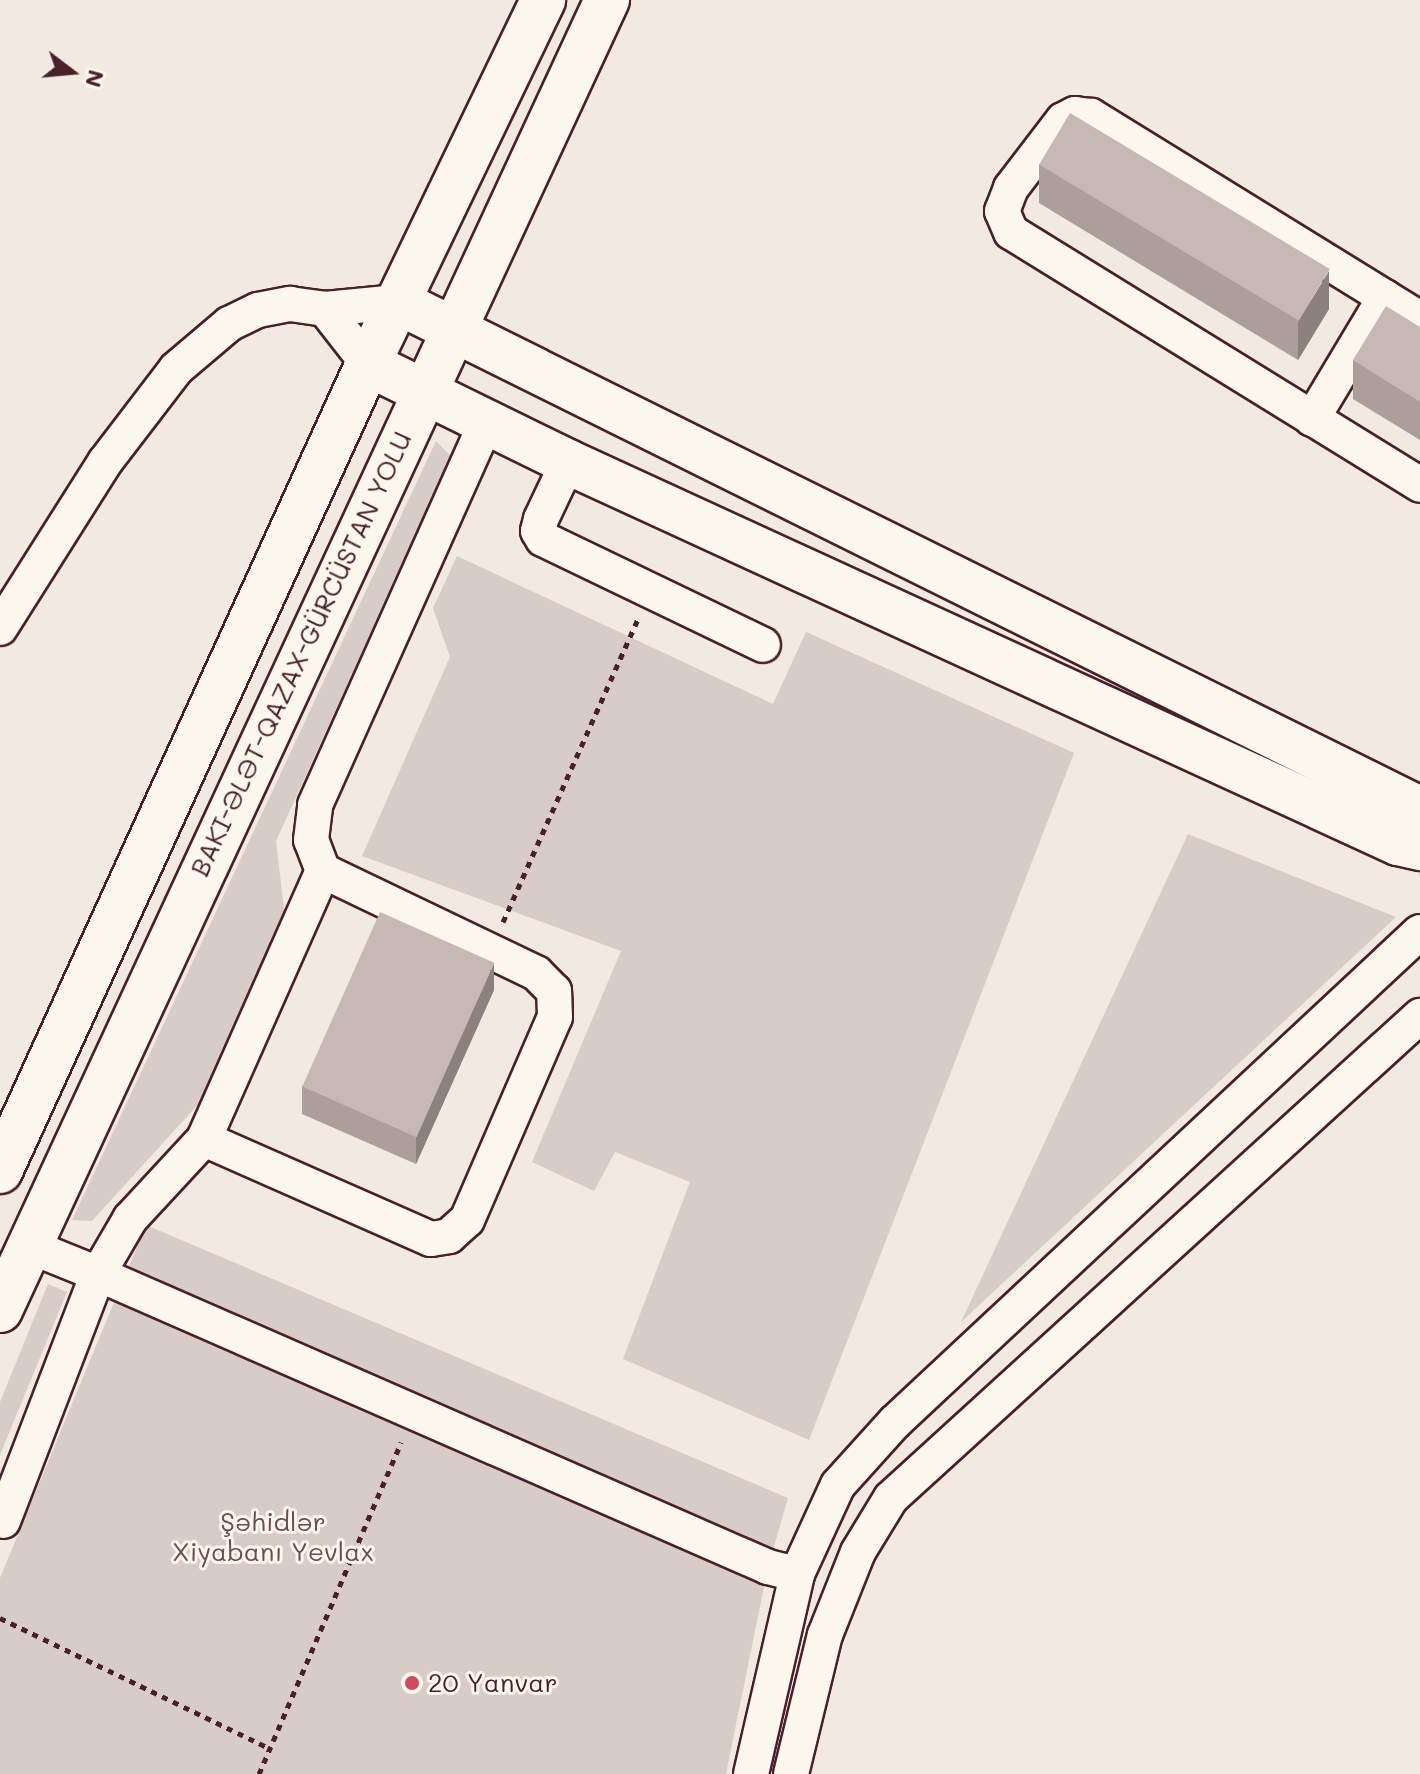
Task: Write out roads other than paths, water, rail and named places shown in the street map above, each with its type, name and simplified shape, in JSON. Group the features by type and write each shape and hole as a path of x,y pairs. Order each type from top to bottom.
{"main road":[{"path":"0,1171 368,364 543,0"},
{"path":"0,1310 451,329 607,0"},
{"path":"398,302 1420,809"},
{"path":"368,364 568,462 1398,843 1420,848"}],"lane":[{"path":"1420,319 1091,116 1075,114 1063,120 1011,188 1002,211 1011,232 1420,485"},
{"path":"1312,419 1385,297"},
{"path":"0,628 105,462 176,369 229,324 258,310 290,304 325,309 398,302"},
{"path":"325,309 368,364"},
{"path":"204,1139 431,1239 449,1236 467,1220 555,1017 554,991 536,973 323,871 311,840 315,805 487,421"},
{"path":"568,462 538,531 543,539 763,645"},
{"path":"3,1521 98,1274 130,1219 204,1139 323,871"},
{"path":"751,1774 797,1574 838,1485 895,1422 1420,932"},
{"path":"791,1774 825,1635 858,1552 891,1498 1420,1016"},
{"path":"29,1246 768,1567 797,1574"}],"place":[{"name":"20 Yanvar","path":"412,1683"}],"park label":[{"name":"Şəhidlər Xiyabanı Yevlax","path":"273,1537"}]}
